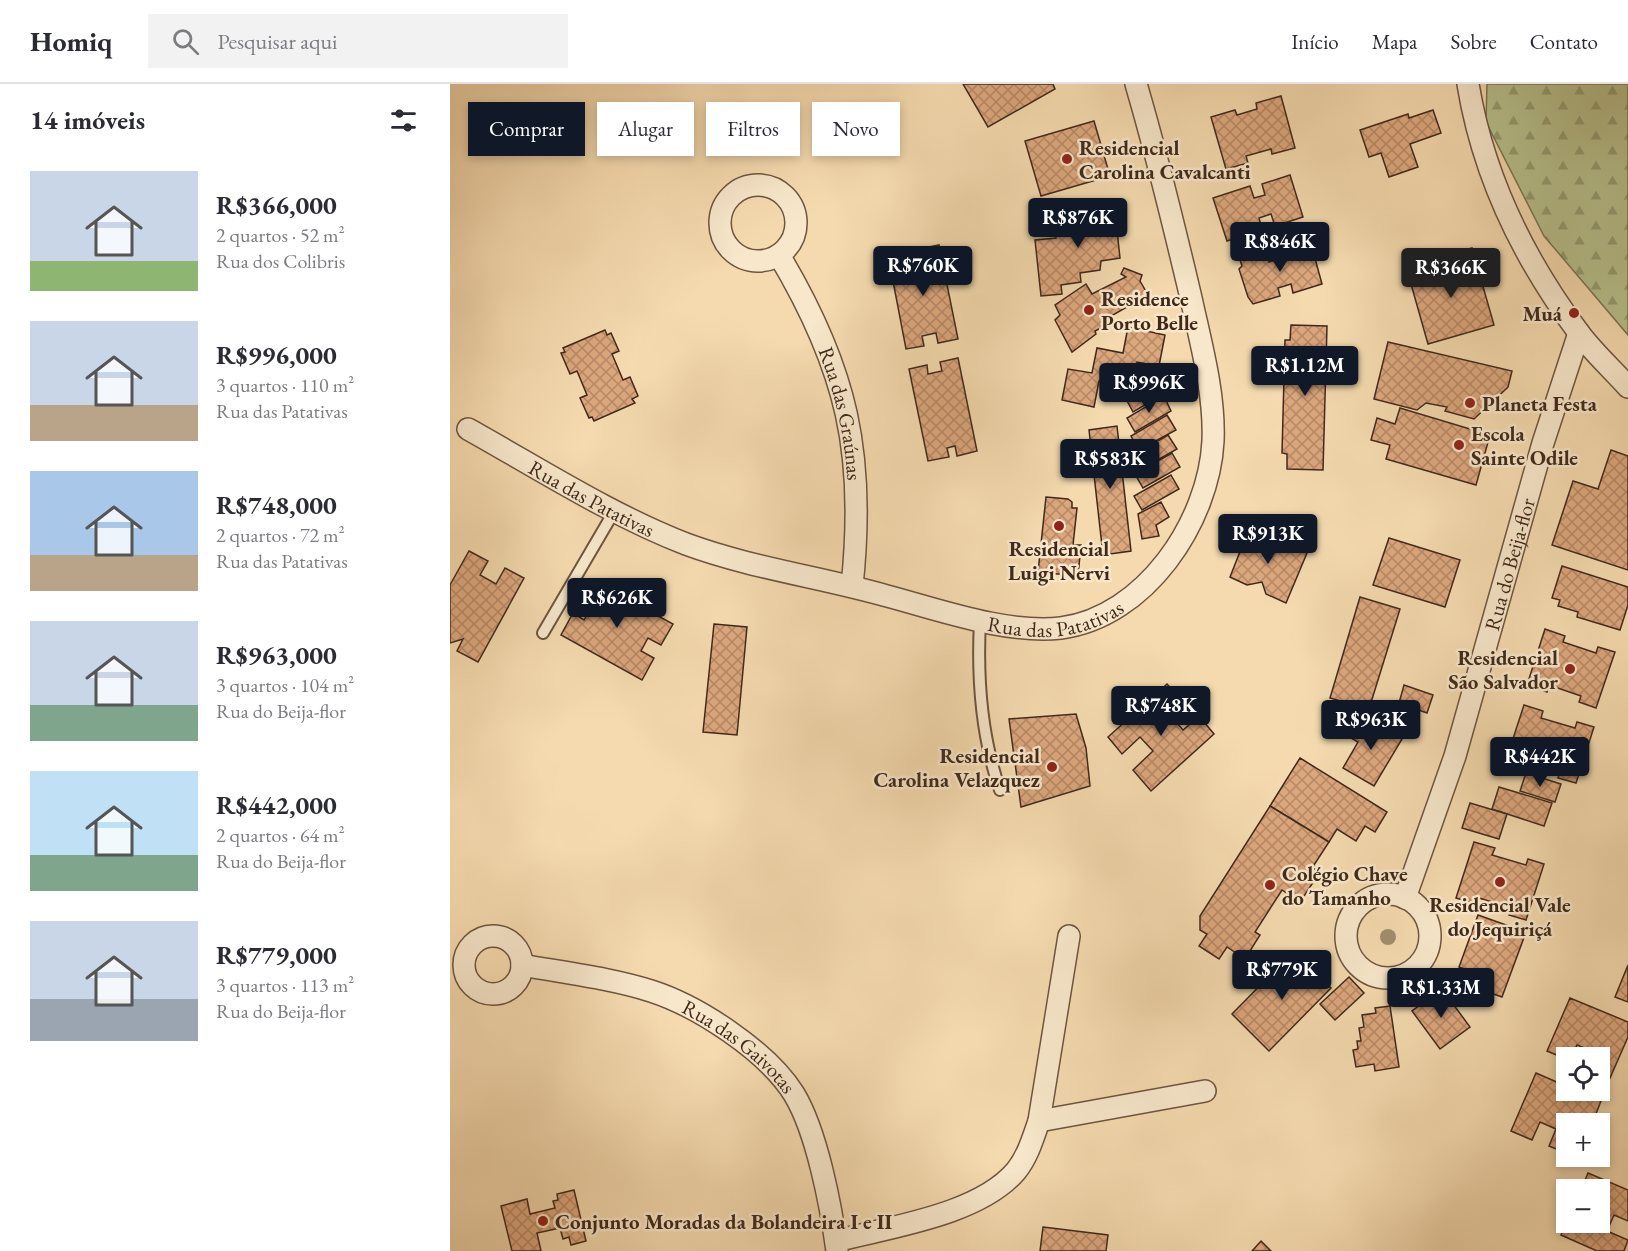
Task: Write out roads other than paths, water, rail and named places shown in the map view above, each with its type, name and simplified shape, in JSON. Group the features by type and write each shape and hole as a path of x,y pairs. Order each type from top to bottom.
{"street":[{"name":"Rua das Patativas","path":"468,429 615,510 685,543 744,563 852,586 980,621 1060,628 1092,620 1126,602 1155,577 1186,530 1207,483 1213,441 1207,382 1176,231 1136,84"},
{"path":"1468,84 1484,159 1501,203 1522,246 1579,333 1628,387"},
{"name":"Rua das Graúnas","path":"779,255 822,334 840,386 849,423 855,459 857,505 852,586"},
{"name":"Rua do Beija-flor","path":"1406,897 1455,756 1543,443 1579,333"},
{"path":"1392,894 1406,897 1426,916 1430,930 1430,944 1425,957 1416,968 1404,976 1390,979 1376,977 1363,971 1354,962 1348,949 1348,922 1355,909 1365,900 1378,895 1392,894"},
{"path":"836,1246 940,1214 993,1191 1015,1171 1029,1150 1039,1120 1069,936"},
{"name":"Rua das Gaivotas","path":"522,965 652,991 703,1016 754,1052 793,1093 805,1117 816,1149 836,1246"},
{"path":"1039,1120 1205,1091"}],"lane":[{"path":"543,633 615,510"},
{"path":"980,621 981,698 989,749 1000,790"}],"place":[{"name":"Residencial Carolina Cavalcanti","path":"1067,159"},
{"name":"Residence Porto Belle","path":"1089,310"},
{"name":"Muá","path":"1574,313"},
{"name":"Planeta Festa","path":"1470,403"},
{"name":"Escola Sainte Odile","path":"1459,445"},
{"name":"Residencial Luigi Nervi","path":"1059,526"},
{"name":"Residencial São Salvador","path":"1570,669"},
{"name":"Residencial Carolina Velazquez","path":"1052,767"},
{"name":"Residencial Vale do Jequiriçá","path":"1500,882"},
{"name":"Colégio Chave do Tamanho","path":"1270,885"},
{"name":"Conjunto Moradas da Bolandeira I e II","path":"543,1221"}]}
